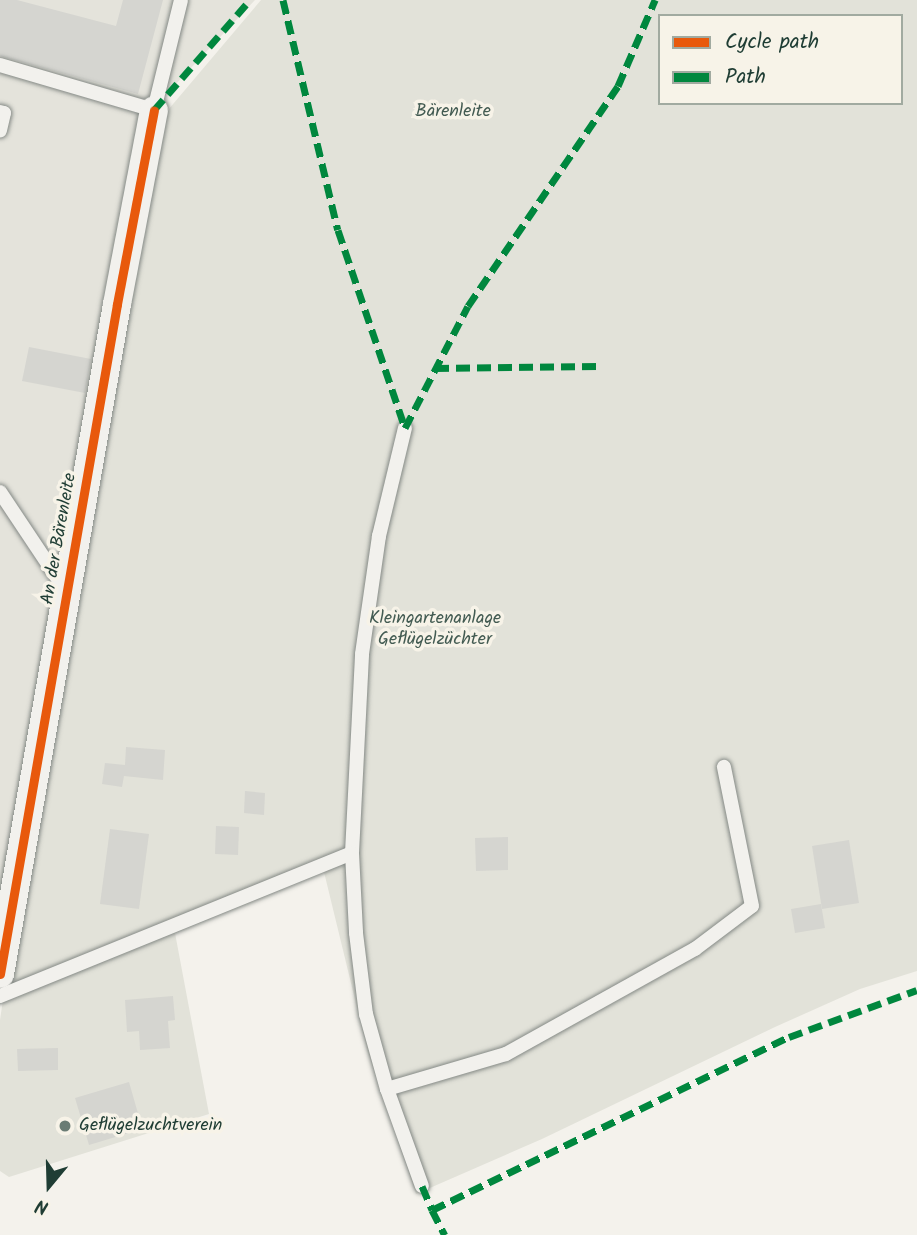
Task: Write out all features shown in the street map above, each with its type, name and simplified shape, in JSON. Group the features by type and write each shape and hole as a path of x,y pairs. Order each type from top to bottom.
{"street":[{"name":"An der Bärenleite","path":"0,974 154,110"}],"lane":[{"path":"0,65 154,110 181,0"},
{"path":"0,112 4,113 0,131"},
{"path":"405,428 379,536 362,654 352,853 356,933 366,1014 387,1089 422,1186"},
{"path":"0,492 67,592"},
{"path":"387,1089 506,1054 695,949 752,906 724,767"},
{"path":"0,996 352,853"}],"shaded area":[{"path":"0,0 255,0 141,121 0,919"}],"green space":[{"name":"Kleingartenanlage Geflügelzüchter","path":"261,0 917,0 917,971 860,989 542,1139 416,1194 368,1053 324,872 175,933 209,1114 9,1177 0,1171 0,1020 157,123"}],"building":[{"path":"0,0 17,0 116,26 123,0 163,0 138,94 0,56"},
{"path":"29,347 91,359 85,393 22,381"},
{"path":"126,747 165,750 163,780 124,776 122,787 102,784 105,763 125,765"},
{"path":"245,791 265,793 264,815 244,813"},
{"path":"216,826 239,827 238,855 215,854"},
{"path":"110,829 149,834 139,909 100,904"},
{"path":"508,837 508,870 476,871 475,838"},
{"path":"849,840 859,903 822,909 812,846"},
{"path":"821,904 825,928 795,933 791,909"},
{"path":"173,996 175,1020 168,1021 170,1048 140,1050 139,1031 127,1032 125,1000"},
{"path":"58,1048 58,1070 18,1071 17,1049"},
{"path":"129,1082 139,1117 129,1121 132,1132 89,1145 75,1098"}],"marked path":[{"path":"154,110 250,0"},
{"path":"283,0 338,230 405,428"},
{"path":"405,428 468,306 618,86 655,0"},
{"path":"435,368 599,366"},
{"path":"422,1186 432,1210 789,1037 917,990"},
{"path":"432,1210 445,1235"}],"cycle path":[{"path":"0,974 117,304 154,110"}],"place":[{"name":"Geflügelzuchtverein","path":"65,1126"}],"park label":[{"name":"Bärenleite","path":"453,112"}]}
